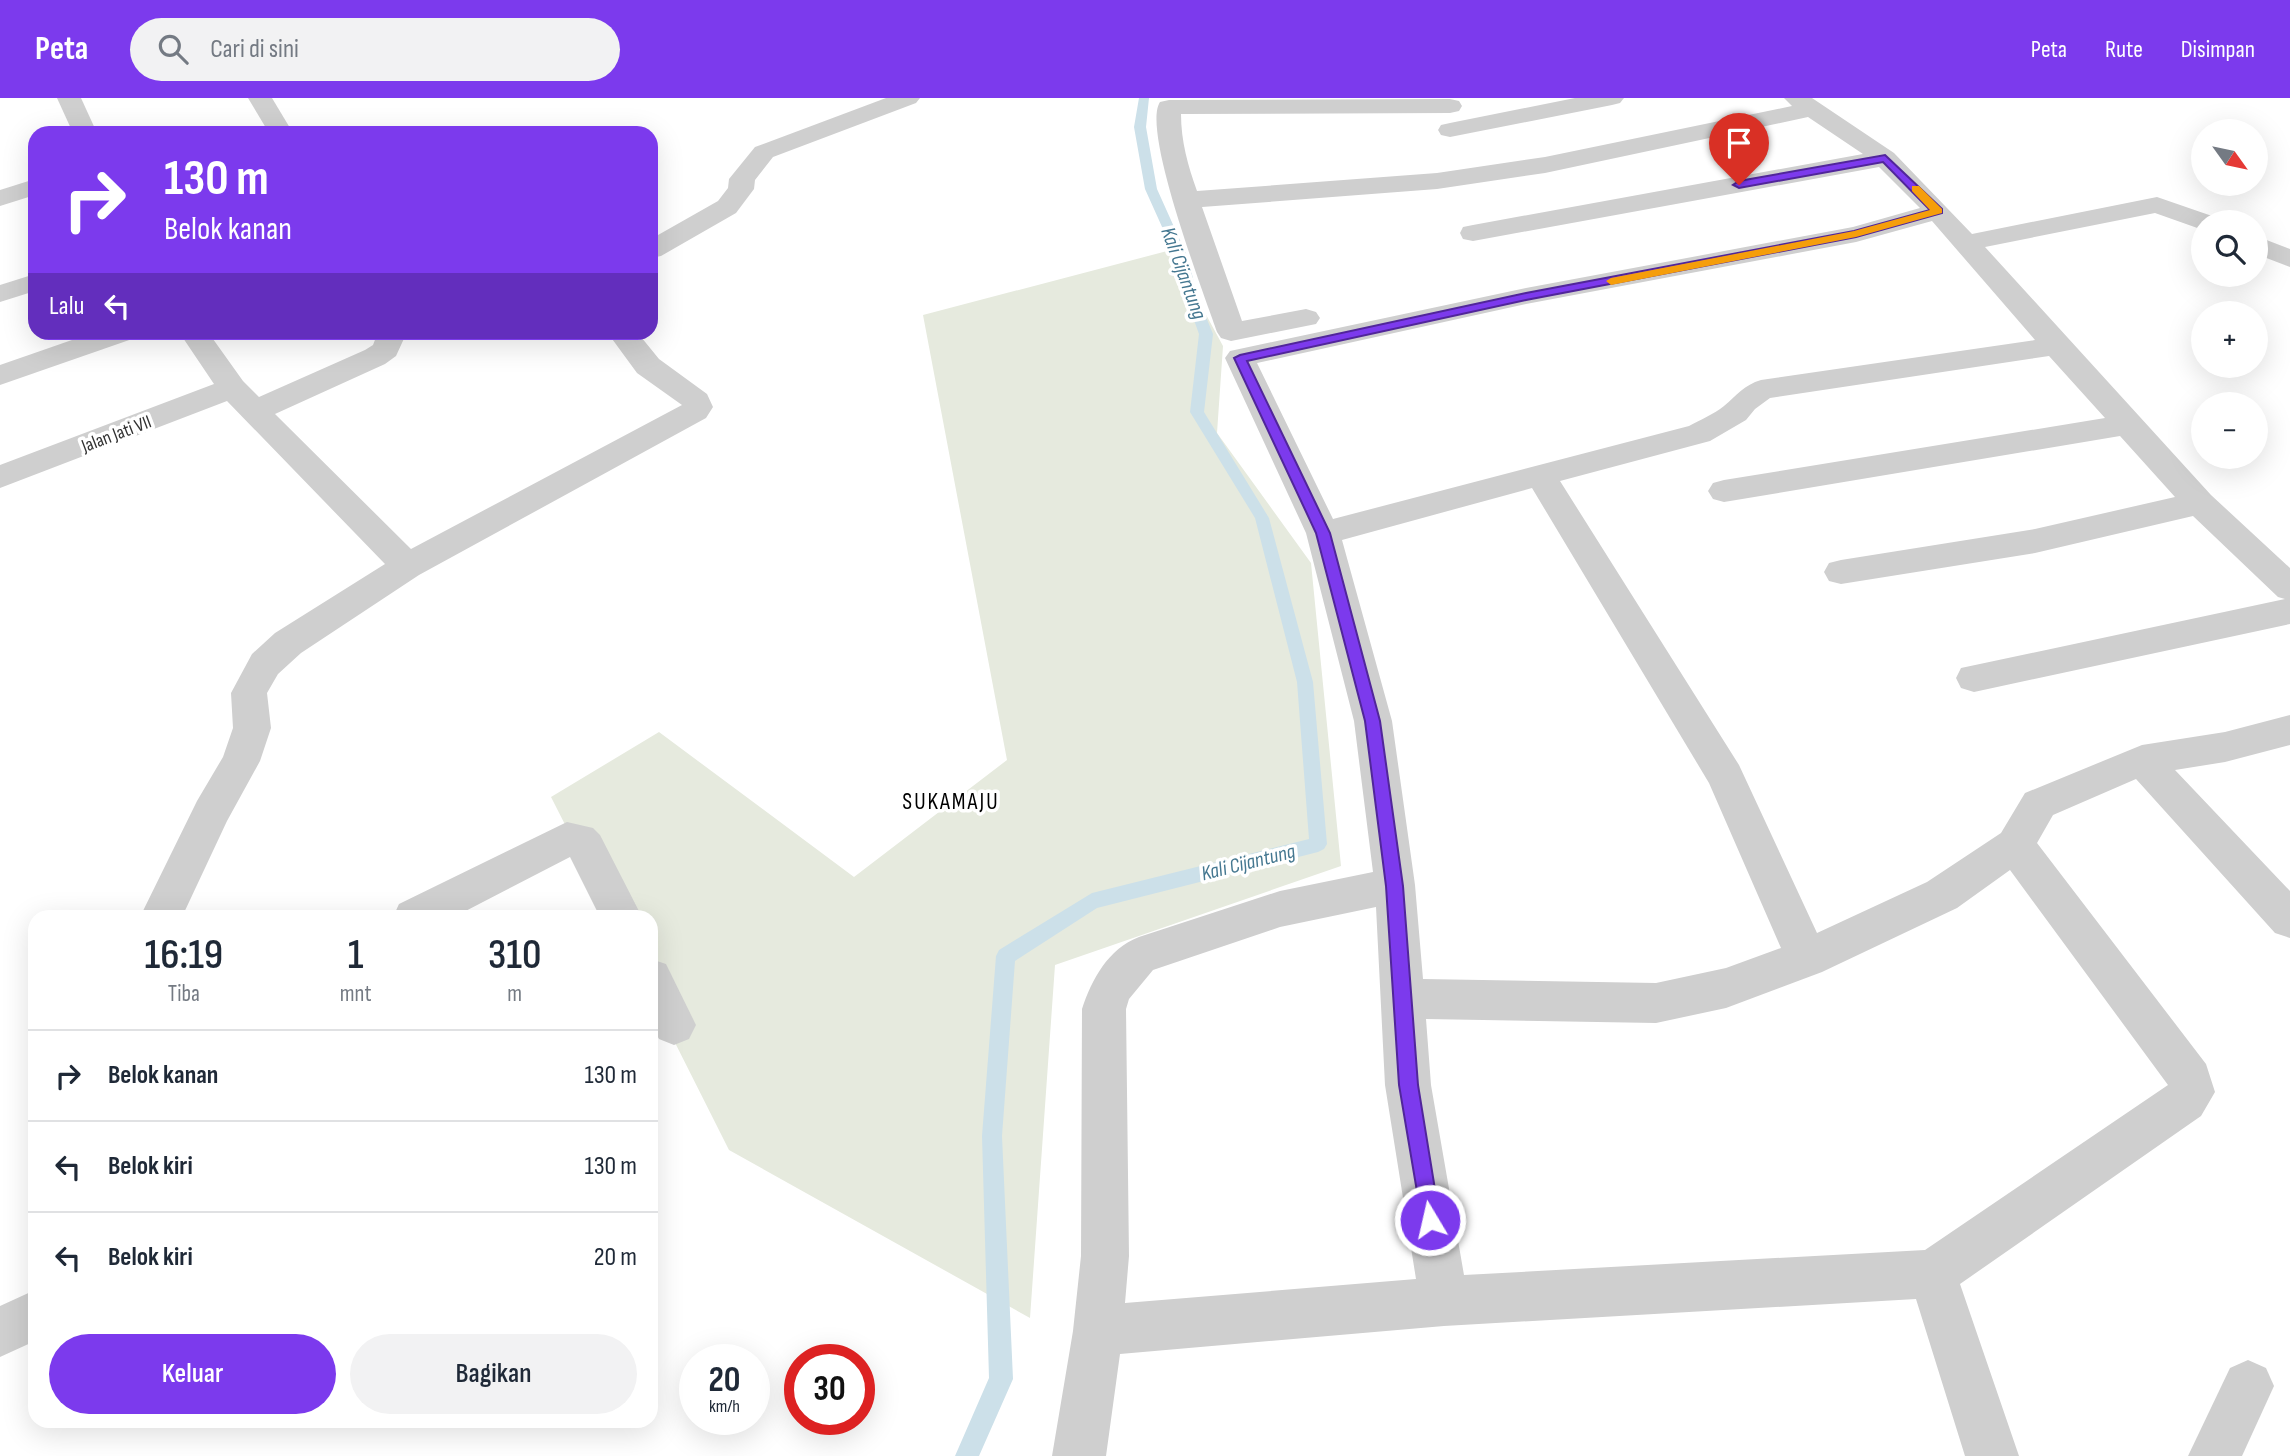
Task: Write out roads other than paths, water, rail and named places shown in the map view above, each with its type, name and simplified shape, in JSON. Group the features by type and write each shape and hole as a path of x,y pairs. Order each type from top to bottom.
{"street":[{"path":"69,98 82,126"},
{"path":"260,98 277,126"},
{"path":"1487,286 1231,332 1175,166 1169,133 1169,103 1450,118 1612,98"},
{"path":"658,246 727,207 741,189 742,179 764,152 902,99"},
{"path":"1188,200 1437,181 1545,164 1804,104 1885,158 1938,211 2126,425 2199,503 2290,588"},
{"path":"1474,233 1885,158"},
{"path":"0,198 28,189"},
{"path":"1966,243 2157,205 2191,218"},
{"path":"1444,1301 1408,1085 1395,886 1373,721 1323,533 1240,358 1526,296 1856,234 1938,211"},
{"path":"2268,249 2290,259"},
{"path":"0,294 28,284"},
{"path":"0,375 102,340"},
{"path":"199,340 243,400 407,566"},
{"name":"Jalan Jati VII","path":"0,477 375,357 386,350 390,340"},
{"path":"164,910 211,813 241,761 252,728 250,693 265,664 288,643 407,566 695,411 698,407 696,401 648,366 627,340"},
{"path":"1323,533 1699,434 1735,414 1744,402 1761,390 2056,346"},
{"path":"1724,491 2126,425"},
{"path":"1540,475 1724,776 1807,958"},
{"path":"1841,572 2035,541 2199,503"},
{"path":"1974,678 2290,611"},
{"path":"1403,999 1656,1003 1726,988 1807,958 1942,895 2015,845 2039,804 2142,760 2225,747 2290,730"},
{"path":"2142,760 2290,920"},
{"path":"428,910 567,839 579,840 586,847 618,910"},
{"path":"1098,1331 1444,1301 1932,1274 2185,1100 2192,1092 2190,1079 2015,845"},
{"path":"1080,1456 1098,1331 1105,1256 1104,1009 1110,989 1139,956 1280,909 1395,886"},
{"path":"658,992 674,1025"},
{"path":"1932,1274 1992,1456"},
{"path":"0,1332 28,1318"},
{"path":"2215,1456 2248,1386"}],"waterway":[{"name":"Kali Cijantung","path":"967,1456 1001,1379 992,1136 1006,956 1092,901 1318,844 1305,682 1262,518 1197,412 1206,334 1191,295 1182,258 1151,189 1140,127 1144,98"}],"district":[{"name":"SUKAMAJU","path":"951,801"}]}
